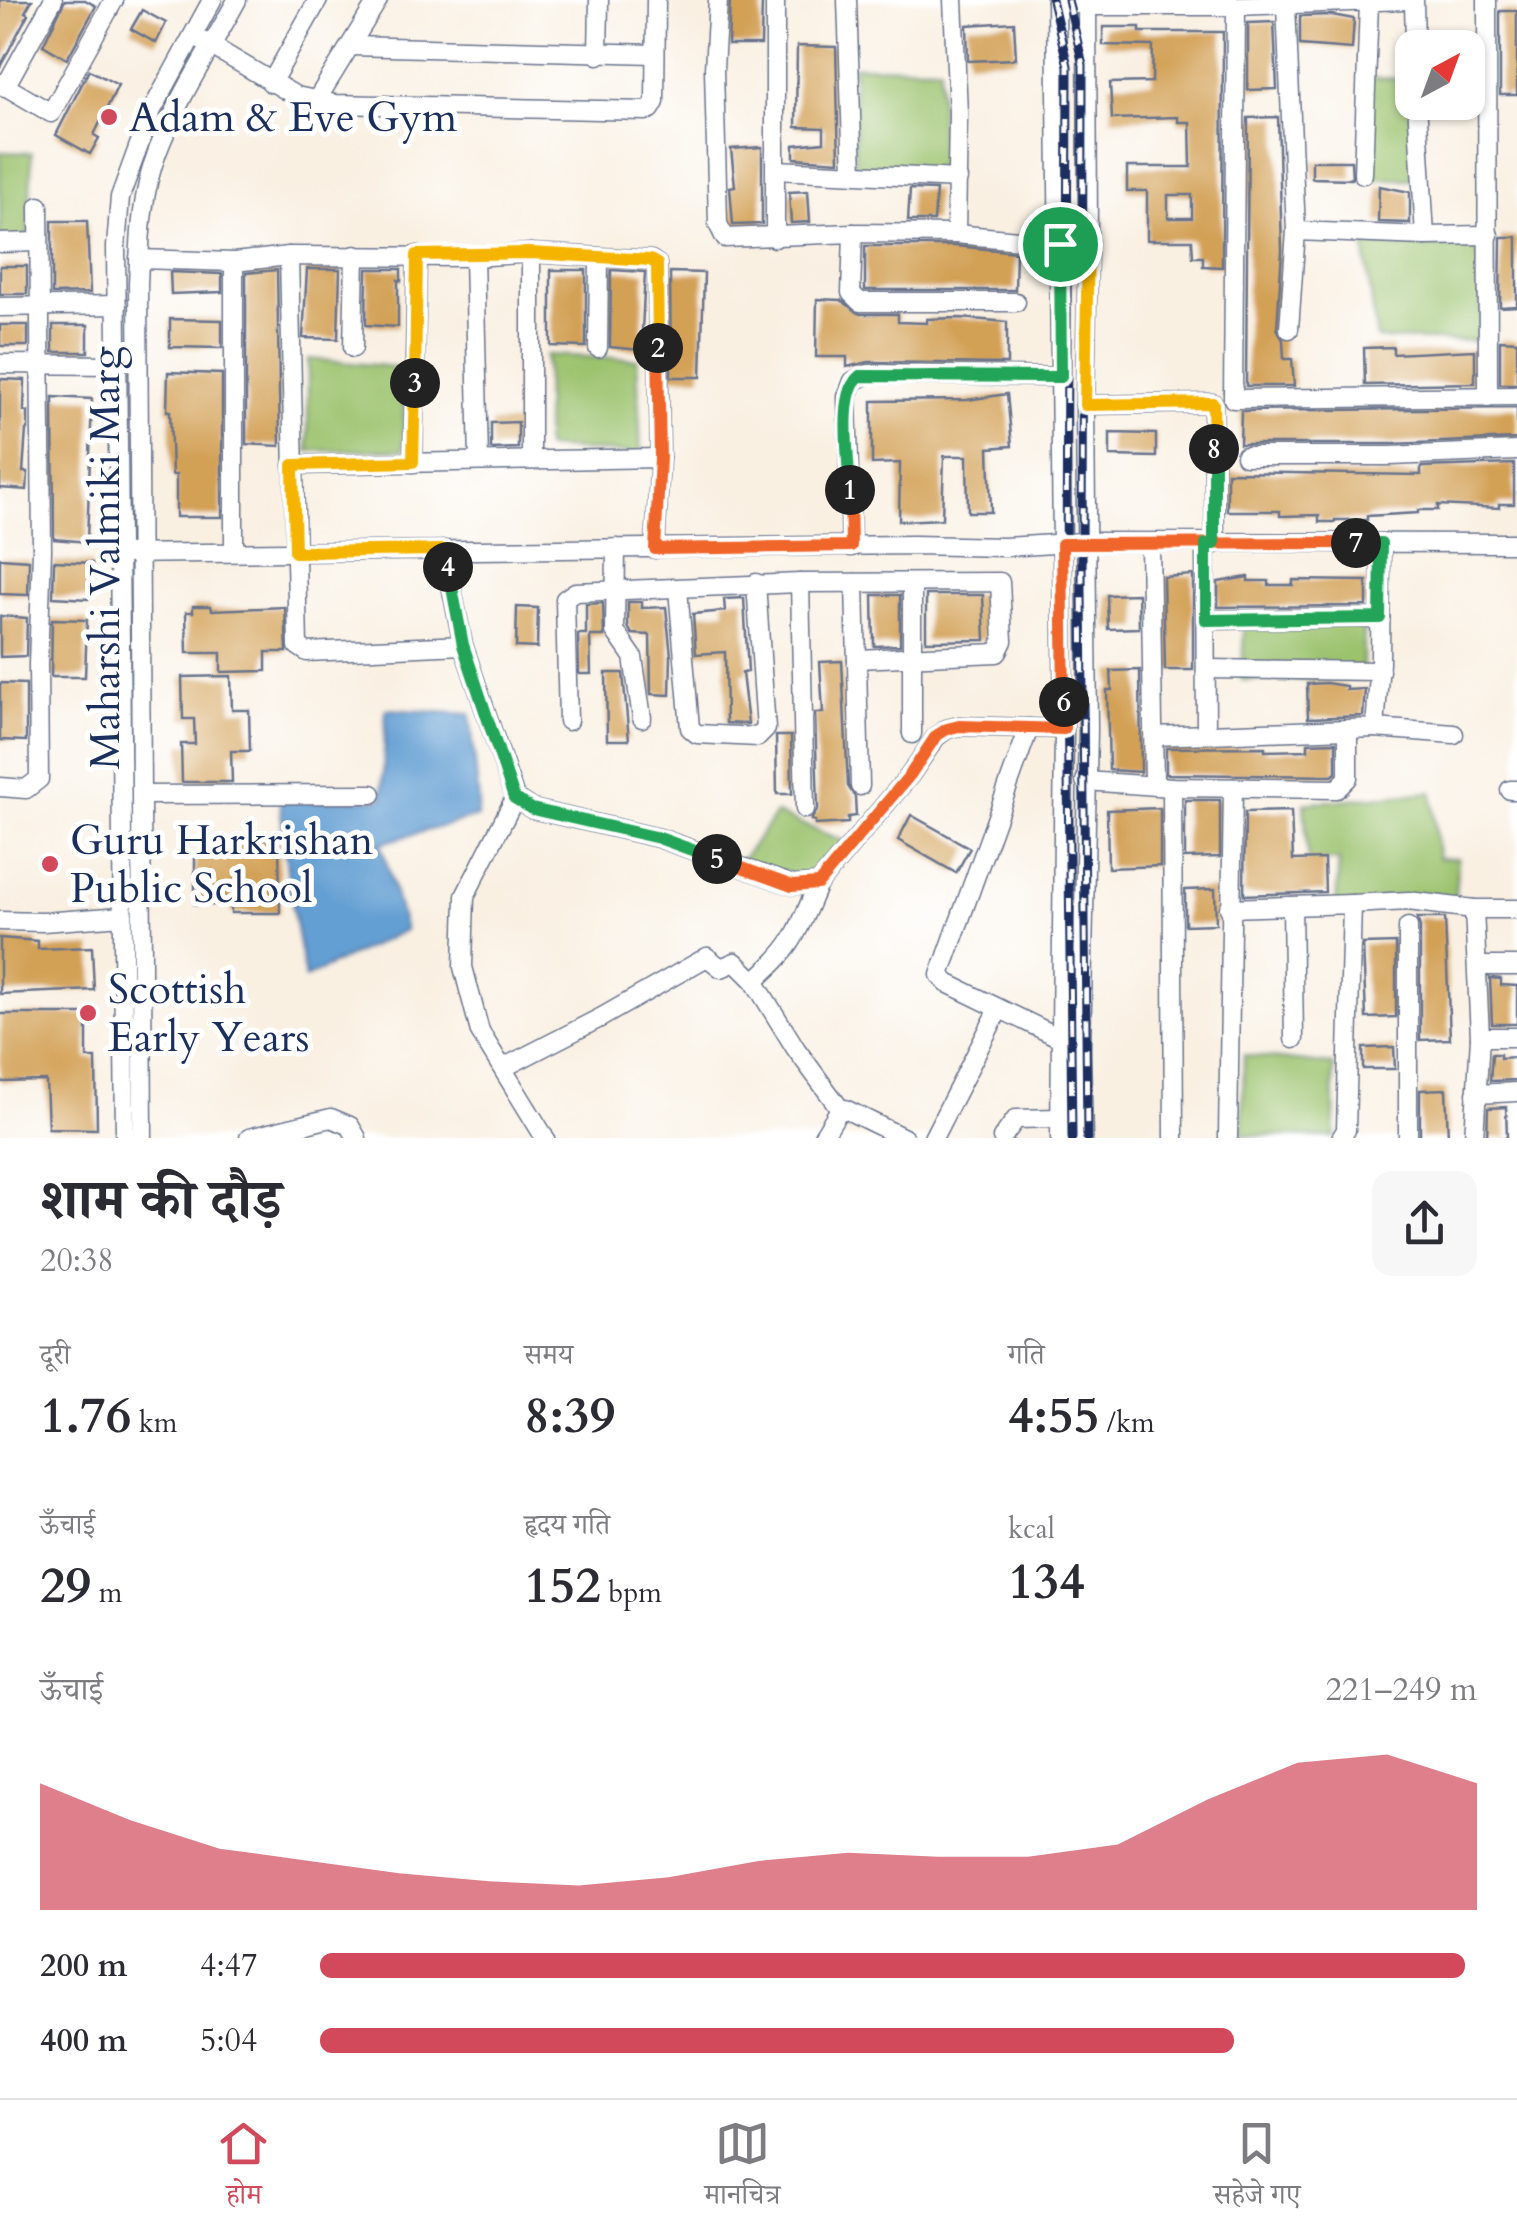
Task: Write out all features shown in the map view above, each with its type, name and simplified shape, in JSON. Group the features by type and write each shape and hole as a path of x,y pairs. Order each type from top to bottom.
{"street":[{"path":"53,0 2,85 51,113 114,0"},
{"name":"Maharshi Valmiki Marg","path":"125,1138 116,247 120,197 152,112 212,0"},
{"name":"Maharshi Valmiki Marg","path":"143,1138 140,226 156,155 184,94 237,0"},
{"path":"271,84 318,0"},
{"path":"316,101 378,0"},
{"path":"598,55 599,0"},
{"path":"194,34 271,84 316,101 646,111 652,109 654,102 656,0"},
{"path":"718,0 714,70 718,224 722,236 729,240 853,233 956,234 1088,243"},
{"path":"775,0 775,238"},
{"path":"847,0 853,173"},
{"path":"953,0 956,234"},
{"path":"1060,1138 1064,729 1056,0 1286,6 1406,0"},
{"path":"1414,0 1415,30"},
{"path":"1487,0 1488,396"},
{"path":"1363,174 1369,2"},
{"path":"1083,1138 1088,730 1087,3"},
{"path":"1236,6 1233,399 1517,396"},
{"path":"1286,6 1296,231 1288,329"},
{"path":"352,46 654,54"},
{"path":"1417,120 1424,236"},
{"path":"777,170 958,179"},
{"path":"0,787 26,789 40,779 39,206"},
{"path":"1296,231 1489,235"},
{"path":"853,233 852,293 860,302 1016,302"},
{"path":"0,243 38,242"},
{"path":"139,260 234,262 290,256 531,253 650,260 657,264 660,458 655,549"},
{"path":"531,253 532,460"},
{"path":"353,348 355,255"},
{"path":"413,462 417,255"},
{"path":"290,256 298,646 304,651 463,645"},
{"path":"474,256 479,462"},
{"path":"598,348 599,258"},
{"path":"234,262 234,551"},
{"path":"0,307 117,305"},
{"path":"0,364 117,365"},
{"path":"851,546 847,397 853,381 869,374 1061,377"},
{"path":"1085,405 1213,403 1206,734"},
{"path":"1245,456 1517,451"},
{"path":"293,465 660,458"},
{"path":"119,554 1004,547 1086,542 1517,543"},
{"path":"1375,728 1380,671 1381,543"},
{"path":"1150,544 1154,736 1163,786 1174,1138"},
{"path":"616,548 615,631 633,656 642,718"},
{"path":"444,550 463,645 514,798 532,809 659,838 792,886 818,884"},
{"path":"568,721 564,599 575,592 756,583 1000,582 1003,641 997,653 857,659"},
{"path":"678,589 690,728 697,734 758,737 766,729 756,583"},
{"path":"800,583 805,808"},
{"path":"854,583 860,786"},
{"path":"912,583 912,734"},
{"path":"1206,620 1380,618"},
{"path":"1206,669 1380,671"},
{"path":"754,981 798,935 818,884 910,775 936,736 959,726 1064,729"},
{"path":"1029,728 940,970 946,983 1060,1038"},
{"path":"1154,736 1375,728 1454,734"},
{"path":"1086,780 1234,788 1342,787 1350,768 1348,731"},
{"path":"1228,1138 1234,788"},
{"path":"142,796 372,794"},
{"path":"514,798 465,896 463,967 480,1032 542,1137"},
{"path":"1229,908 1408,900 1517,910"},
{"path":"1341,1138 1346,1130 1352,904"},
{"path":"1292,906 1294,1039"},
{"path":"1474,909 1480,1037 1474,1138"},
{"path":"0,921 123,916"},
{"path":"1408,928 1408,1138"},
{"path":"503,1068 708,957 722,968 735,962 754,981 796,1049 841,1110"},
{"path":"1477,966 1517,966"},
{"path":"933,1138 999,1010"},
{"path":"1480,1037 1517,1037"},
{"path":"1476,1094 1517,1092"},
{"path":"822,1138 841,1110"},
{"path":"841,1110 850,1110 904,1138"},
{"path":"249,1138 331,1118 350,1126 357,1138"},
{"path":"1002,1138 1016,1119 1060,1118"}],"green space":[{"path":"853,66 940,67 941,176 855,173"},
{"path":"1367,78 1395,79 1395,120 1414,120 1417,179 1372,179"},
{"path":"0,152 32,153 28,238 0,239"},
{"path":"1364,244 1478,248 1484,341 1377,339"},
{"path":"546,355 637,359 641,454 545,448"},
{"path":"308,359 405,368 403,450 308,451"},
{"path":"1363,622 1363,679 1242,680 1244,626"},
{"path":"1432,792 1438,858 1458,858 1454,905 1336,907 1339,860 1308,861 1304,803"},
{"path":"776,814 844,841 803,894 738,865"},
{"path":"1244,1055 1333,1065 1335,1137 1242,1135"}],"water":[{"path":"386,709 470,714 479,802 477,817 381,843 405,930 305,978 289,889 280,801 382,799"}],"building":[{"path":"0,0 32,0 0,67"},
{"path":"65,0 85,0 96,6 67,59 43,45"},
{"path":"730,0 762,0 761,45 728,45"},
{"path":"142,10 166,23 156,43 131,29"},
{"path":"1500,11 1517,11 1517,95 1500,95"},
{"path":"1300,16 1354,19 1352,49 1300,45"},
{"path":"1014,22 1016,59 968,61 967,25"},
{"path":"1274,22 1277,89 1248,90 1248,23"},
{"path":"1103,27 1140,27 1140,32 1223,32 1222,267 1203,266 1203,257 1193,257 1192,240 1147,240 1147,191 1127,191 1127,167 1191,167 1190,122 1178,122 1178,117 1112,119 1110,83 1152,82 1153,46 1103,45","holes":["1168,195 1192,195 1192,218 1168,218"]},
{"path":"797,46 836,47 839,161 794,158 794,145 824,142 824,128 796,127"},
{"path":"89,70 118,85 94,135 99,138 90,154 56,135"},
{"path":"1278,117 1282,250 1277,328 1283,340 1284,359 1292,359 1294,386 1246,386 1248,118"},
{"path":"762,147 762,224 733,225 730,187 735,186 731,149"},
{"path":"1312,161 1351,161 1352,179 1312,178"},
{"path":"1379,186 1410,192 1410,223 1378,222"},
{"path":"910,189 936,190 934,221 908,221"},
{"path":"808,191 810,222 791,223 789,192"},
{"path":"52,221 87,221 90,293 52,294"},
{"path":"1501,237 1517,237 1517,306 1500,307"},
{"path":"865,246 955,246 1016,252 1015,290 865,290"},
{"path":"0,266 27,266 27,294 0,294"},
{"path":"307,269 340,269 338,339 303,338"},
{"path":"367,269 401,269 398,327 366,325"},
{"path":"277,270 280,446 246,444 246,273"},
{"path":"551,270 586,270 586,347 551,346"},
{"path":"611,270 645,272 641,350 610,347"},
{"path":"170,272 222,274 222,292 171,294"},
{"path":"670,272 704,273 701,377 671,377"},
{"path":"817,299 841,300 860,314 898,314 898,322 961,318 1007,322 1007,364 869,362 847,367 847,357 816,357"},
{"path":"170,319 222,320 222,348 170,347"},
{"path":"0,325 28,325 28,346 0,346"},
{"path":"53,325 88,325 88,352 53,352"},
{"path":"1500,340 1517,341 1517,384 1500,384"},
{"path":"1393,347 1393,354 1475,350 1475,383 1365,385 1364,348"},
{"path":"168,372 222,374 222,517 176,517 176,475 172,475 167,411"},
{"path":"0,379 25,380 28,430 23,472 28,472 27,490 0,488"},
{"path":"1007,394 1012,446 989,448 991,512 968,512 967,456 944,456 942,519 899,521 900,463 872,464 872,401 967,400"},
{"path":"53,397 92,399 87,542 54,539"},
{"path":"1517,408 1517,439 1240,444 1241,411"},
{"path":"518,422 518,448 491,449 491,423"},
{"path":"1110,433 1156,434 1156,457 1110,456"},
{"path":"1514,464 1514,504 1499,504 1499,508 1438,505 1438,510 1335,522 1319,522 1319,515 1280,516 1280,511 1227,511 1227,472 1421,475 1421,467"},
{"path":"0,558 29,560 28,595 0,594"},
{"path":"54,561 92,563 88,599 53,597"},
{"path":"1193,575 1193,670 1165,670 1163,577"},
{"path":"1248,577 1248,581 1269,581 1269,585 1293,585 1293,580 1367,581 1367,606 1218,607 1218,582"},
{"path":"1138,594 1139,628 1108,629 1107,595"},
{"path":"873,595 900,595 900,645 874,646"},
{"path":"926,595 983,595 985,640 926,641"},
{"path":"744,598 748,672 742,673 748,724 726,723 725,652 696,654 693,614 725,611 724,599"},
{"path":"628,602 642,602 642,608 666,607 670,695 651,694 650,635 632,634 628,627"},
{"path":"603,603 604,636 590,636 591,674 579,674 578,634 586,634 586,604"},
{"path":"193,606 211,606 212,610 285,607 287,652 266,652 266,671 221,672 221,653 187,653 186,612 193,612"},
{"path":"517,607 538,608 537,648 516,647"},
{"path":"0,616 27,618 26,656 0,657"},
{"path":"52,619 87,620 85,677 51,677"},
{"path":"842,661 848,786 855,797 856,816 848,817 848,823 815,825 811,820 818,809 815,713 823,713 820,662"},
{"path":"1140,670 1141,772 1109,770 1107,690 1112,690 1111,671"},
{"path":"606,673 623,673 629,740 607,740"},
{"path":"231,676 232,710 249,710 250,751 231,751 232,782 182,782 181,744 195,744 194,719 183,719 182,677"},
{"path":"0,683 26,684 26,741 0,740"},
{"path":"1307,684 1346,686 1346,690 1365,689 1363,716 1308,718"},
{"path":"776,736 791,736 792,794 777,794"},
{"path":"1336,742 1336,773 1332,776 1166,774 1166,748 1308,750 1308,743"},
{"path":"1185,800 1220,800 1220,857 1185,858"},
{"path":"1160,808 1160,866 1108,868 1107,810"},
{"path":"1291,811 1293,860 1324,859 1325,892 1244,895 1245,812"},
{"path":"911,815 970,848 956,873 898,840"},
{"path":"229,839 279,839 280,913 231,913 231,905 195,905 195,852 229,852"},
{"path":"1215,889 1216,924 1185,925 1185,890"},
{"path":"1417,918 1445,918 1450,1039 1420,1040"},
{"path":"0,938 38,941 38,949 92,947 94,990 0,994"},
{"path":"1396,943 1396,1017 1366,1018 1363,944"},
{"path":"1490,978 1501,979 1501,985 1517,986 1517,1024 1492,1024"},
{"path":"0,1014 87,1014 87,1058 96,1058 97,1129 48,1128 46,1081 0,1082"},
{"path":"1394,1047 1395,1069 1363,1069 1363,1048"},
{"path":"1492,1054 1500,1054 1500,1058 1517,1057 1517,1080 1490,1081"},
{"path":"1446,1089 1448,1138 1420,1138 1420,1090"},
{"path":"1506,1107 1507,1138 1487,1138 1488,1108"}],"railway":[{"path":"1052,0 1068,66 1066,589 1072,1138"},
{"path":"1068,0 1083,65 1087,1138"}],"place":[{"name":"Adam & Eve Gym","path":"109,117"},
{"name":"Guru Harkrishan Public School","path":"50,864"},
{"name":"Scottish Early Years","path":"88,1013"}],"route":[{"path":"1060,244 1061,377 860,376 853,381 847,397 851,546 808,547 655,549 660,458 657,264 650,260 531,253 417,255 413,462 293,465 295,552 444,550 463,645 514,798 523,805 659,838 792,886 818,884 910,775 936,736 947,729 1064,729 1062,544 1086,542 1150,544 1206,544 1214,544 1381,543 1380,618 1206,620 1206,544 1214,544 1213,403 1085,405 1088,243 1060,244"}]}
